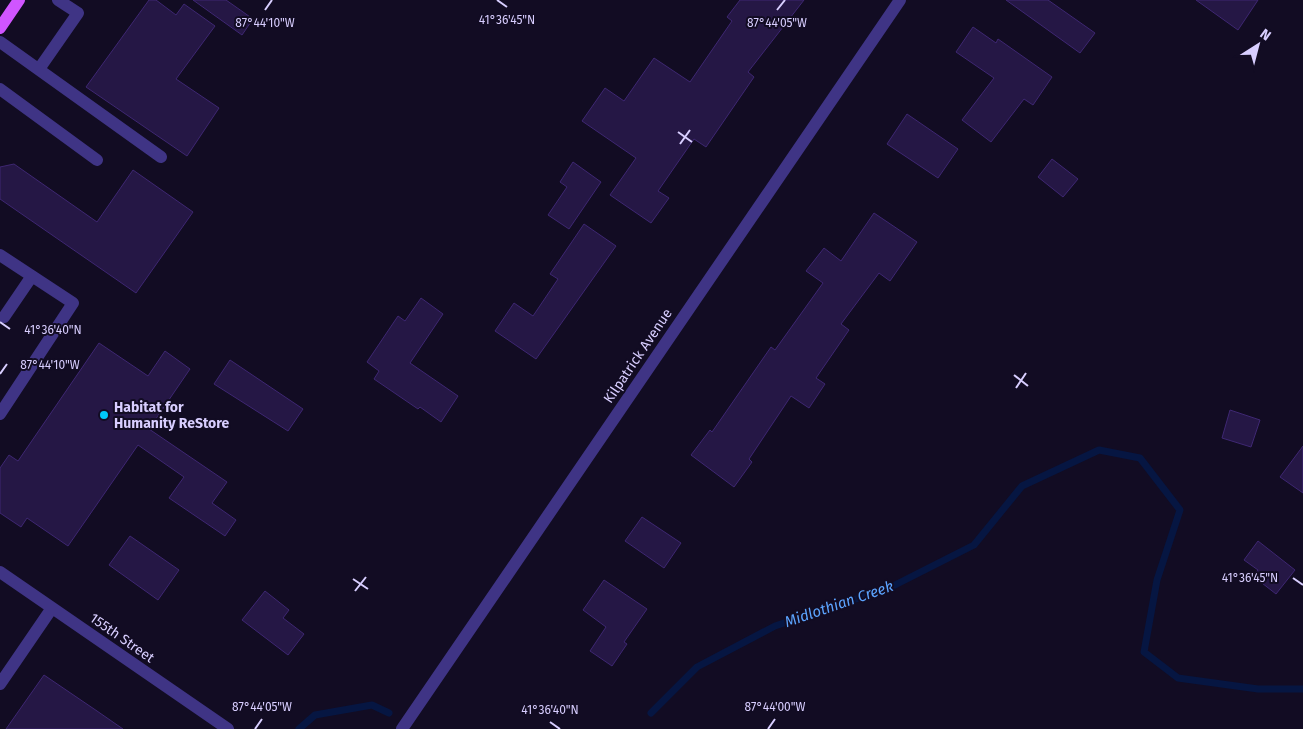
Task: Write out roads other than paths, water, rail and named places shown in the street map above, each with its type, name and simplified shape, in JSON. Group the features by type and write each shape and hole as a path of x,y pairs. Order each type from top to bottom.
{"main road":[{"path":"0,28 20,0"}],"street":[{"path":"39,69 78,13 58,0"},
{"name":"Kilpatrick Avenue","path":"402,729 900,0"},
{"path":"0,42 161,157"},
{"path":"0,89 97,160"},
{"path":"0,255 73,303 0,414"},
{"path":"4,317 32,276"},
{"name":"155th Street","path":"0,572 228,729"},
{"path":"0,684 52,608"}],"waterway":[{"name":"Midlothian Creek","path":"651,713 697,667 775,626 889,588 974,545 1022,486 1099,450 1140,458 1180,510 1157,580 1144,652 1178,678 1258,689 1303,689"},
{"name":"Midlothian Creek","path":"299,729 315,715 372,705 389,713"}],"place":[{"name":"Habitat for Humanity ReStore","path":"104,415"}]}
